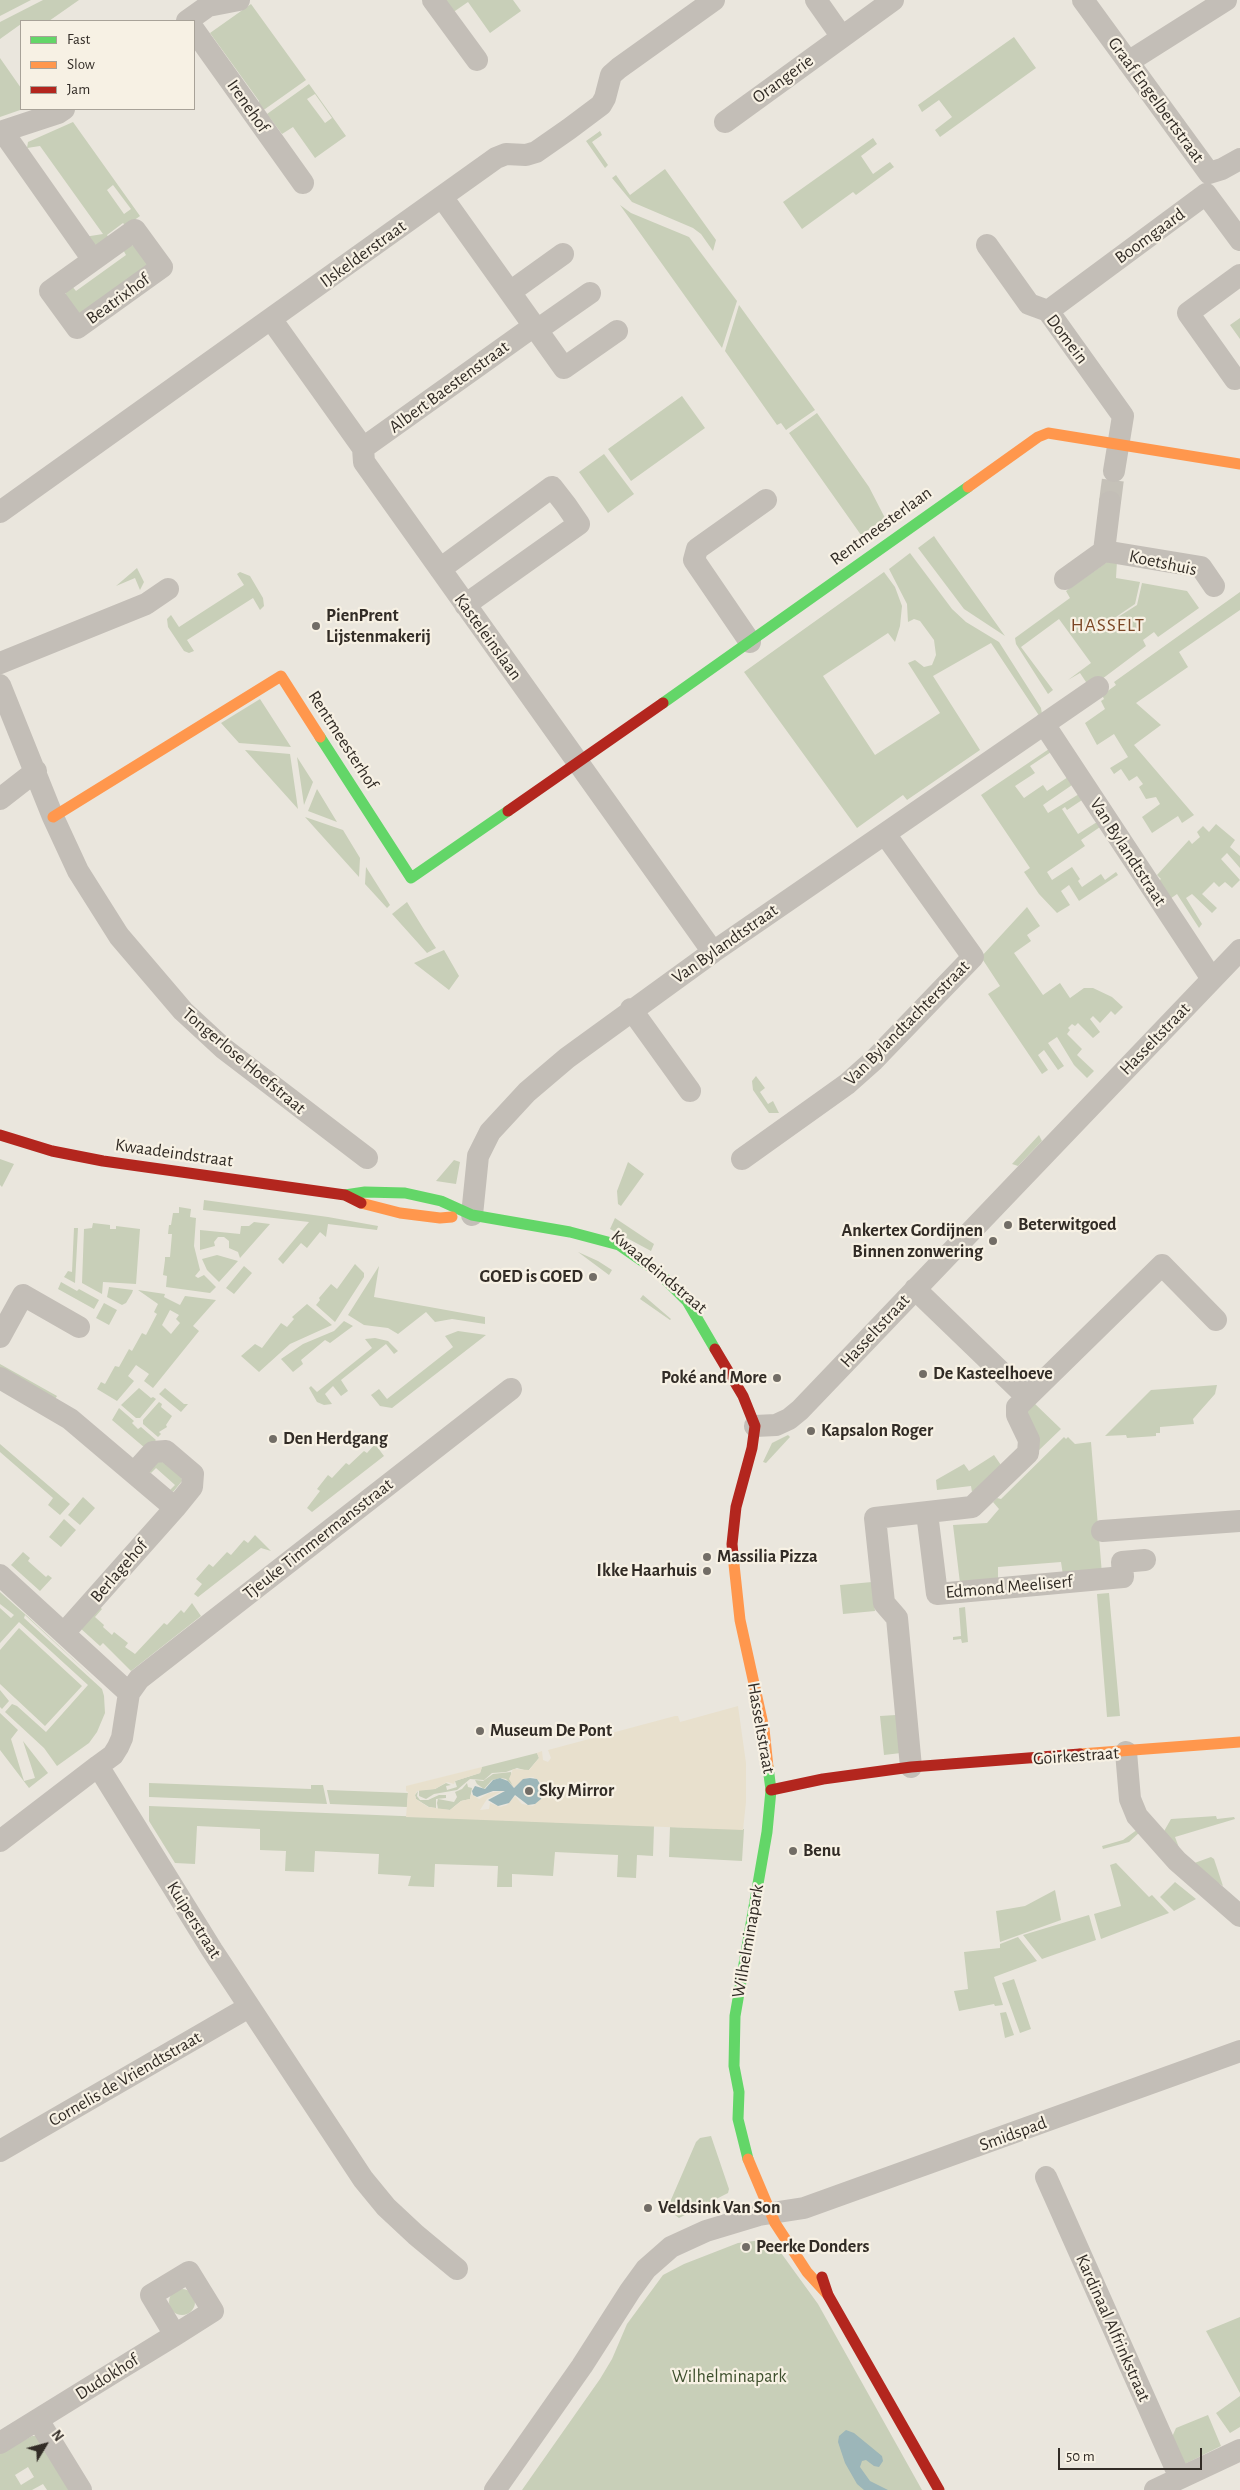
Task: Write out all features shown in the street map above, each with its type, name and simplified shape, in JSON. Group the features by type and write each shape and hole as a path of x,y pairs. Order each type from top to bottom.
{"street":[{"path":"189,20 208,6 239,0"},
{"path":"433,0 477,60"},
{"name":"IJskelderstraat","path":"0,512 496,158 506,154 526,155 536,152 576,124 601,105 612,75 619,68 714,0"},
{"path":"816,0 842,37"},
{"name":"Orangerie","path":"724,122 893,0"},
{"name":"Graaf Engelbertstraat","path":"1083,0 1209,173 1222,169 1240,159"},
{"path":"1128,62 1226,0"},
{"name":"Irenehof","path":"195,31 303,183"},
{"path":"61,110 1,132 93,260"},
{"name":"Boomgaard","path":"1048,311 1206,194 1240,240"},
{"path":"442,197 564,368 617,331"},
{"name":"Beatrixhof","path":"135,230 162,267 77,328 50,291 93,260 135,230"},
{"name":"Domein","path":"987,245 1029,304 1048,311 1123,416 1119,446"},
{"path":"510,292 563,254"},
{"path":"1235,379 1188,313 1240,275"},
{"name":"Albert Baestenstraat","path":"363,448 590,292"},
{"name":"Kasteleinslaan","path":"271,320 363,448 364,462 712,952"},
{"name":"Rentmeesterlaan","path":"578,763 1038,437 1048,433 1057,433 1119,446 1240,464"},
{"path":"1114,470 1119,446"},
{"path":"440,569 552,487 566,505 579,524 465,605"},
{"path":"750,642 694,560 698,549 766,500"},
{"name":"Koetshuis","path":"1104,551 1110,502"},
{"name":"Koetshuis","path":"1065,579 1104,551 1201,567 1214,586"},
{"path":"0,663 146,604 168,588"},
{"name":"Rentmeesterhof","path":"53,817 281,676 411,878 578,763"},
{"name":"Tongerlose Hoefstraat","path":"0,685 53,817 78,871 120,936 183,1011 223,1048 367,1158"},
{"name":"Van Bylandtstraat","path":"472,1215 478,1156 490,1132 527,1092 631,1009 1098,687"},
{"name":"Van Bylandtstraat","path":"1044,724 1212,979"},
{"path":"0,799 36,771"},
{"name":"Van Bylandtachterstraat","path":"742,1159 847,1084 867,1066 973,957 885,834"},
{"name":"Hasseltstraat","path":"772,1790 764,1729 740,1620 732,1544 736,1507 752,1448 755,1426 776,1425 789,1419 1240,950"},
{"path":"631,1009 690,1091"},
{"name":"Kwaadeindstraat","path":"0,1135 52,1151 103,1161 345,1195 365,1192 405,1193 441,1201 472,1215 570,1232 619,1245 658,1272 687,1301 743,1396 755,1426"},
{"name":"Kwaadeindstraat","path":"345,1195 366,1205 400,1213 440,1218 472,1215"},
{"name":"Kwaadeindstraat","path":"593,1239 612,1258"},
{"path":"911,1767 897,1618 884,1603 875,1518 972,1507 1028,1453 1028,1440 1017,1415 1018,1407 1162,1264 1216,1320"},
{"path":"915,1289 1027,1397"},
{"path":"0,1337 23,1295 79,1327"},
{"name":"Kwaadeindstraat","path":"679,1310 704,1332"},
{"path":"0,1378 70,1419 174,1508"},
{"name":"Tjeuke Timmermansstraat","path":"129,1693 138,1679 511,1389"},
{"name":"Berlagehof","path":"64,1633 192,1487 193,1474 166,1451 153,1452 134,1473"},
{"name":"Edmond Meeliserf","path":"927,1513 937,1594 1123,1577 1122,1562 1145,1560"},
{"path":"1102,1531 1240,1521"},
{"path":"0,1575 129,1693 118,1747 113,1755 0,1841"},
{"name":"Goirkestraat","path":"772,1790 823,1779 911,1767 1240,1742"},
{"path":"1126,1752 1130,1798 1137,1816 1177,1861 1240,1916"},
{"name":"Kuiperstraat","path":"98,1766 249,2007 363,2179 386,2207 457,2269"},
{"name":"Wilhelminapark","path":"772,1790 767,1832 735,2016 734,2066 739,2092 738,2119 751,2169 780,2211 806,2272 828,2295"},
{"name":"Cornelis de Vriendtstraat","path":"0,2151 249,2007"},
{"name":"Smidspad","path":"780,2211 804,2208 1239,2056"},
{"name":"Wilhelminapark","path":"739,2092 751,2115"},
{"name":"Kardinaal Alfrinkstraat","path":"1046,2177 1180,2478"},
{"path":"495,2490 566,2390 646,2269 670,2248 688,2239 759,2215 780,2211"},
{"name":"Wilhelminapark","path":"817,2266 828,2295 940,2490"},
{"name":"Dudokhof","path":"0,2444 175,2335"},
{"path":"38,2420 81,2490"},
{"path":"1156,2490 1240,2450"}],"green space":[{"path":"0,0 31,0 0,16"},
{"path":"43,0 79,0 50,20 20,20 20,25 0,39 0,22"},
{"path":"441,0 513,0 521,11 490,33 468,2 452,13"},
{"path":"251,4 306,80 258,114 259,101 210,33"},
{"path":"1014,37 1036,68 940,137 935,130 952,117 939,100 922,112 918,105"},
{"path":"0,58 20,87 20,110 0,117"},
{"path":"309,84 346,136 315,158 293,127 282,134 267,114","holes":["315,94 332,118 325,123 307,99"]},
{"path":"73,122 140,216 126,226 123,223 107,235 111,241 97,246 84,237 103,234 40,146 27,148 28,142","holes":["113,185 131,209 124,214 107,190"]},
{"path":"600,131 602,135 592,142 608,165 605,168 586,141"},
{"path":"873,138 877,144 861,156 873,174 890,162 894,167 856,195 853,192 802,229 783,202"},
{"path":"665,169 716,240 713,251 701,234 693,228 632,202 612,178 616,175 630,195"},
{"path":"620,205 631,213 689,237 737,301 722,348"},
{"path":"134,245 148,265 82,315 65,302 66,291 71,285 76,291 126,255 122,248"},
{"path":"739,305 815,410 786,430 781,423 777,425 725,351"},
{"path":"1240,318 1240,339 1230,325"},
{"path":"682,396 705,428 631,481 608,449"},
{"path":"817,413 869,487 885,518 861,535 789,433"},
{"path":"604,454 634,494 608,513 579,472"},
{"path":"934,536 1005,636 964,609 918,548"},
{"path":"910,553 952,609 966,622 999,642 1041,708 1042,714 1040,717 991,643 933,676 980,750 907,800 903,795 857,828 744,672 884,572 895,587 902,606 900,626 895,642 888,633 823,676 875,755 940,713 908,663 915,660 924,667 932,665 936,655 934,640 920,621 914,619 908,622 907,604 889,569"},
{"path":"1110,560 1117,561 1116,578 1140,582 1135,604 1088,636 1137,605 1142,583 1187,591 1199,608 1158,637 1154,632 1143,640 1146,646 1090,688 1080,673 1068,680 1091,663 1059,619 1021,647 1053,690 1048,694 1016,644 1015,638 1070,598 1066,591"},
{"path":"137,568 144,582 140,590 135,578 116,586"},
{"path":"240,572 250,576 263,598 264,606 260,610 253,598 187,640 194,651 189,653 184,651 168,627 167,619 171,615 179,627 244,585 237,574"},
{"path":"1240,592 1240,610 1179,652 1188,667 1136,703 1161,725 1134,745 1194,815 1182,823 1178,816 1152,833 1142,817 1160,804 1156,797 1146,799 1139,787 1143,784 1137,776 1129,781 1121,769 1114,774 1110,768 1128,757 1114,734 1097,745 1085,723 1105,709 1101,701 1104,699 1102,695 1116,685 1114,682"},
{"path":"260,699 291,747 239,743 221,723"},
{"path":"1049,749 1051,752 1030,766 1035,773 1015,786 1024,798 1043,785 1047,791 1068,777 1072,785 1043,805 1048,813 1079,794 1082,800 1067,810 1065,807 1062,809 1078,834 1097,822 1100,827 1081,840 1085,846 1047,872 1052,880 1072,867 1080,879 1078,881 1082,887 1101,874 1105,880 1116,872 1118,875 1079,901 1069,885 1061,891 1070,905 1057,913 1039,894 1024,872 1030,868 981,795"},
{"path":"245,750 290,754 298,809"},
{"path":"297,757 313,782 304,805"},
{"path":"317,789 337,822 308,811"},
{"path":"305,817 343,830 360,858 359,877"},
{"path":"1216,824 1235,840 1230,847 1240,856 1240,868 1227,853 1221,859 1240,880 1232,888 1225,882 1219,887 1214,882 1202,894 1217,908 1212,913 1192,894 1186,898 1202,924 1199,928 1177,894 1167,901 1157,882 1161,879 1157,875 1189,840 1192,844 1200,837 1197,832 1203,826 1209,832"},
{"path":"366,867 390,905 387,908 365,884"},
{"path":"407,902 436,948 427,953 392,914"},
{"path":"1027,907 1040,926 1027,935 1031,941 1014,953 1043,995 1060,983 1070,998 1084,988 1093,988 1112,997 1123,1007 1115,1015 1111,1011 1100,1023 1093,1016 1090,1019 1100,1032 1093,1038 1078,1023 1075,1026 1072,1024 1068,1028 1070,1030 1067,1034 1082,1049 1077,1055 1094,1071 1087,1078 1074,1065 1057,1037 1048,1043 1064,1066 1058,1070 1044,1050 1038,1055 1048,1070 1042,1074 988,994 1000,986 981,957"},
{"path":"444,950 459,976 449,990 414,963"},
{"path":"756,1076 765,1088 760,1092 768,1104 773,1101 779,1113 769,1113 753,1090 752,1081"},
{"path":"1039,1135 1042,1141 1018,1166 1012,1164"},
{"path":"0,1159 14,1164 2,1187 0,1185"},
{"path":"454,1160 460,1162 456,1184 436,1181"},
{"path":"628,1162 644,1174 621,1206 618,1204 617,1191"},
{"path":"204,1200 328,1217 378,1226 377,1230 328,1224 326,1237 320,1232 307,1248 301,1243 283,1264 278,1259 309,1222 203,1210"},
{"path":"179,1207 191,1209 190,1217 196,1218 194,1246 200,1270 195,1276 198,1278 204,1275 216,1287 210,1293 166,1287 167,1276 163,1275 165,1257 170,1257 172,1234 168,1234 169,1225 171,1225 173,1213 179,1213"},
{"path":"615,1218 654,1244 651,1251 610,1229"},
{"path":"254,1222 270,1224 240,1258 238,1252 229,1248 229,1241 224,1237 218,1237 214,1242 215,1246 200,1250 200,1230 240,1234 241,1226 249,1226"},
{"path":"93,1223 110,1225 110,1229 116,1229 116,1226 140,1229 136,1284 103,1282 102,1294 82,1283 84,1229 92,1228"},
{"path":"74,1228 78,1228 75,1283 64,1277 68,1271 72,1272"},
{"path":"578,1252 612,1270 609,1275"},
{"path":"217,1255 238,1261 219,1282 207,1270 202,1259"},
{"path":"355,1264 364,1273 364,1277 335,1322 316,1305 320,1300 319,1298 331,1284 337,1289"},
{"path":"244,1266 252,1273 234,1294 226,1288"},
{"path":"379,1266 374,1297 485,1317 485,1324 452,1319 435,1322 426,1312 398,1334 388,1328 364,1325 348,1315"},
{"path":"61,1282 99,1300 94,1309 58,1289"},
{"path":"109,1287 133,1290 126,1303 122,1305 107,1297"},
{"path":"138,1290 165,1294 164,1297 180,1305 185,1296 216,1300 193,1326 199,1331 153,1388 144,1381 149,1374 136,1365 128,1376 134,1381 117,1401 97,1389 101,1382 105,1384 115,1366 119,1367 129,1349 132,1351 142,1333 146,1335 157,1314 154,1312 158,1304","holes":["170,1310 179,1315 176,1319 180,1323 171,1334 162,1325"]},
{"path":"643,1295 671,1319 640,1299"},
{"path":"104,1303 117,1310 109,1325 96,1318"},
{"path":"307,1304 332,1325 290,1344 259,1372 241,1356 255,1344 262,1348 281,1323 287,1327 294,1319 292,1317"},
{"path":"344,1321 353,1326 330,1343 325,1340 301,1360 303,1364 293,1372 281,1359 303,1344 334,1331"},
{"path":"458,1331 486,1335 392,1408 380,1406 371,1395 379,1389 387,1399 453,1347 445,1336"},
{"path":"375,1338 388,1341 398,1351 394,1354 386,1344 341,1380 348,1391 341,1396 333,1386 325,1394 332,1404 324,1405 317,1402 309,1388 311,1386 317,1392 372,1348 365,1339"},
{"path":"0,1364 57,1396 54,1401 0,1369"},
{"path":"1217,1385 1215,1394 1193,1419 1194,1424 1160,1427 1160,1433 1156,1433 1156,1436 1127,1438 1126,1435 1105,1436 1151,1390"},
{"path":"139,1388 151,1398 156,1399 140,1418 136,1418 121,1405"},
{"path":"165,1388 184,1404 188,1404 181,1412 159,1394"},
{"path":"159,1402 162,1404 161,1407 172,1416 166,1425 167,1427 159,1432 161,1434 158,1437 143,1424 143,1420"},
{"path":"1034,1403 1061,1429 1036,1453 1024,1413"},
{"path":"119,1408 134,1421 132,1423 138,1429 141,1427 156,1440 151,1445 145,1448 112,1420"},
{"path":"788,1435 790,1437 766,1463 763,1462 772,1443"},
{"path":"1064,1437 1066,1439 1068,1437 1075,1444 1091,1442 1102,1574 1063,1575 1061,1562 998,1567 998,1581 960,1583 953,1525 987,1523 999,1509 993,1502 997,1498 1001,1499"},
{"path":"0,1444 70,1504 60,1515 48,1505 53,1498 0,1452"},
{"path":"375,1444 384,1456 312,1512 307,1508 320,1491 317,1489 328,1475 332,1478 346,1463 349,1465 364,1451 367,1453"},
{"path":"994,1455 1003,1468 972,1492 971,1486 937,1490 936,1480 964,1464 969,1471"},
{"path":"159,1460 181,1473 182,1481 173,1492 170,1490 175,1485 156,1468 151,1473 148,1471"},
{"path":"83,1497 95,1508 80,1525 68,1515"},
{"path":"64,1519 76,1530 61,1547 49,1537"},
{"path":"255,1535 271,1551 261,1548 198,1597 194,1594 202,1584 196,1579 209,1564 213,1567 227,1552 231,1555 244,1540 248,1543"},
{"path":"23,1552 30,1558 28,1561 46,1577 48,1575 52,1578 40,1591 11,1565"},
{"path":"872,1582 875,1611 843,1614 840,1585"},
{"path":"0,1592 26,1615 102,1686 25,1615 24,1618 102,1689 104,1696 105,1713 97,1732 89,1743 57,1766 44,1748 5,1712 12,1704 17,1706 46,1732 88,1685 19,1622 0,1643 0,1608 11,1618 14,1615 0,1604"},
{"path":"1109,1593 1120,1716 1107,1717 1097,1594"},
{"path":"192,1603 201,1616 131,1671 103,1643 100,1646 79,1627 97,1605 102,1609 95,1617 112,1635 114,1632 128,1643 125,1647 135,1654 164,1623 167,1625 181,1610 184,1613"},
{"path":"965,1607 968,1642 962,1643 961,1639 953,1640 953,1637 961,1636 959,1608"},
{"path":"19,1628 82,1686 45,1726 0,1684 0,1650"},
{"path":"0,1690 9,1701 2,1709 0,1707"},
{"path":"0,1713 18,1730 11,1739 24,1781 35,1778 23,1741 48,1773 29,1788 0,1750"},
{"path":"896,1715 901,1753 884,1755 880,1716"},
{"path":"537,1753 539,1758 528,1771 517,1768 506,1772 492,1773 484,1780 470,1779 457,1790 434,1794 426,1799 419,1796 419,1790 435,1789 446,1783 451,1785 446,1786 447,1790 457,1787 455,1781 480,1773 482,1767"},
{"path":"511,1772 513,1786 506,1779 501,1778 492,1780 484,1789 475,1780 483,1781 493,1774"},
{"path":"149,1783 311,1789 311,1785 323,1785 327,1804 149,1797"},
{"path":"467,1783 468,1787 472,1788 470,1799 461,1801 450,1810 438,1809 438,1799 454,1802 457,1797 455,1792 462,1789"},
{"path":"327,1790 408,1793 407,1807 330,1804"},
{"path":"418,1791 417,1796 420,1800 428,1800 439,1795 446,1795 446,1798 436,1799 436,1808 429,1807 416,1799 415,1795"},
{"path":"149,1806 654,1826 653,1856 637,1855 636,1878 617,1877 618,1855 555,1852 553,1876 512,1874 512,1887 497,1887 498,1866 435,1864 434,1887 408,1886 411,1876 378,1874 379,1854 315,1851 314,1872 285,1871 286,1851 260,1850 260,1829 197,1826 195,1864 175,1863 149,1821"},
{"path":"1216,1816 1217,1819 1234,1817 1235,1819 1175,1837 1181,1853 1163,1833 1171,1819"},
{"path":"670,1827 744,1829 742,1861 669,1857"},
{"path":"1138,1829 1140,1832 1129,1842 1103,1849 1102,1846 1123,1840"},
{"path":"1211,1857 1214,1859 1223,1886 1189,1865"},
{"path":"1116,1863 1149,1897 1152,1895 1169,1913 1101,1939 1094,1914 1121,1906 1110,1865"},
{"path":"1175,1882 1196,1899 1174,1911 1160,1897"},
{"path":"1055,1890 1061,1920 1000,1942 996,1911 1025,1906"},
{"path":"1089,1915 1096,1940 1042,1959 1023,1935"},
{"path":"1018,1937 1037,1961 994,1977 1003,2005 995,2006 994,2004 959,2011 954,1991 968,1989 964,1952 1000,1948 1000,1944"},
{"path":"1014,1979 1031,2029 1020,2033 1002,1983"},
{"path":"1006,2012 1014,2035 1005,2038 1000,2013"},
{"path":"711,2136 729,2189 728,2193 679,2218 667,2209 696,2142 700,2138"},
{"name":"Wilhelminapark","path":"762,2240 776,2246 818,2304 922,2490 522,2490 600,2379 612,2359 627,2324 663,2275 684,2264 738,2243"},
{"path":"182,2289 192,2292 195,2302 192,2312 182,2315 172,2312 169,2302 172,2292"},
{"path":"1240,2317 1240,2393 1206,2331"},
{"path":"1240,2396 1240,2427 1230,2433 1216,2413"},
{"path":"1208,2415 1221,2446 1183,2465 1172,2437 1176,2428"},
{"path":"32,2436 36,2436 73,2490 47,2490 43,2484 32,2490 0,2490 0,2453","holes":["28,2467 34,2477 21,2485 15,2475"]}],"shaded area":[{"path":"738,1706 746,1763 746,1802 743,1830 406,1817 408,1792 406,1791 406,1786 482,1767 480,1773 455,1781 454,1784 447,1782 435,1789 417,1791 416,1799 428,1807 450,1810 461,1801 470,1799 471,1794 479,1799 489,1793 502,1791 487,1799 480,1810 489,1809 490,1803 500,1807 507,1805 515,1796 522,1804 533,1806 543,1796 543,1788 540,1781 533,1777 526,1778 514,1788 509,1779 513,1769 529,1770 539,1758 537,1753 542,1751 543,1760 548,1762 551,1758 548,1750 675,1716 678,1716 680,1722"}],"water":[{"path":"500,1778 508,1781 514,1788 523,1779 537,1779 543,1789 541,1799 535,1804 528,1805 515,1795 509,1803 498,1806 488,1800 505,1791 493,1791 477,1797 473,1795 472,1791 475,1786 485,1789 493,1780"},
{"path":"846,2430 854,2433 882,2456 883,2461 879,2467 866,2460 862,2461 860,2467 870,2481 888,2490 864,2490 857,2484 845,2463 838,2442 839,2436"}],"tunnel":[{"path":"1110,502 1114,471"}],"traffic: fast":[{"path":"663,703 968,487"},
{"path":"320,737 411,878 508,811"},
{"path":"345,1195 365,1192 405,1193 441,1201 472,1215 570,1232 619,1245 658,1272 687,1301 715,1349"},
{"path":"748,2159 738,2119 739,2092 734,2066 735,2016 767,1832 771,1790 768,1767"}],"traffic: slow":[{"path":"968,487 1038,437 1048,433 1240,464"},
{"path":"53,817 281,676 320,737"},
{"path":"361,1203 400,1213 440,1218 452,1217"},
{"path":"733,1555 740,1620 764,1729 768,1767"},
{"path":"1080,1754 1240,1742"},
{"path":"748,2159 775,2223 807,2272 828,2295"}],"traffic: jam":[{"path":"508,811 663,703"},
{"path":"0,1135 52,1151 103,1161 345,1195 361,1203"},
{"path":"715,1349 743,1396 755,1426 752,1448 736,1507 732,1544 733,1555"},
{"path":"771,1790 823,1779 911,1767 1080,1754"},
{"path":"822,2277 828,2295 939,2490"}],"place":[{"name":"PienPrent Lijstenmakerij","path":"316,626"},
{"name":"Beterwitgoed","path":"1008,1225"},
{"name":"Ankertex Gordijnen Binnen zonwering","path":"993,1241"},
{"name":"GOED is GOED","path":"593,1277"},
{"name":"De Kasteelhoeve","path":"923,1374"},
{"name":"Poké and More","path":"777,1378"},
{"name":"Kapsalon Roger","path":"811,1431"},
{"name":"Den Herdgang","path":"273,1439"},
{"name":"Massilia Pizza","path":"707,1557"},
{"name":"Ikke Haarhuis","path":"707,1571"},
{"name":"Museum De Pont","path":"480,1731"},
{"name":"Sky Mirror","path":"529,1791"},
{"name":"Benu","path":"793,1851"},
{"name":"Veldsink Van Son","path":"648,2208"},
{"name":"Peerke Donders","path":"746,2247"}],"district":[{"name":"HASSELT","path":"1108,625"}]}
